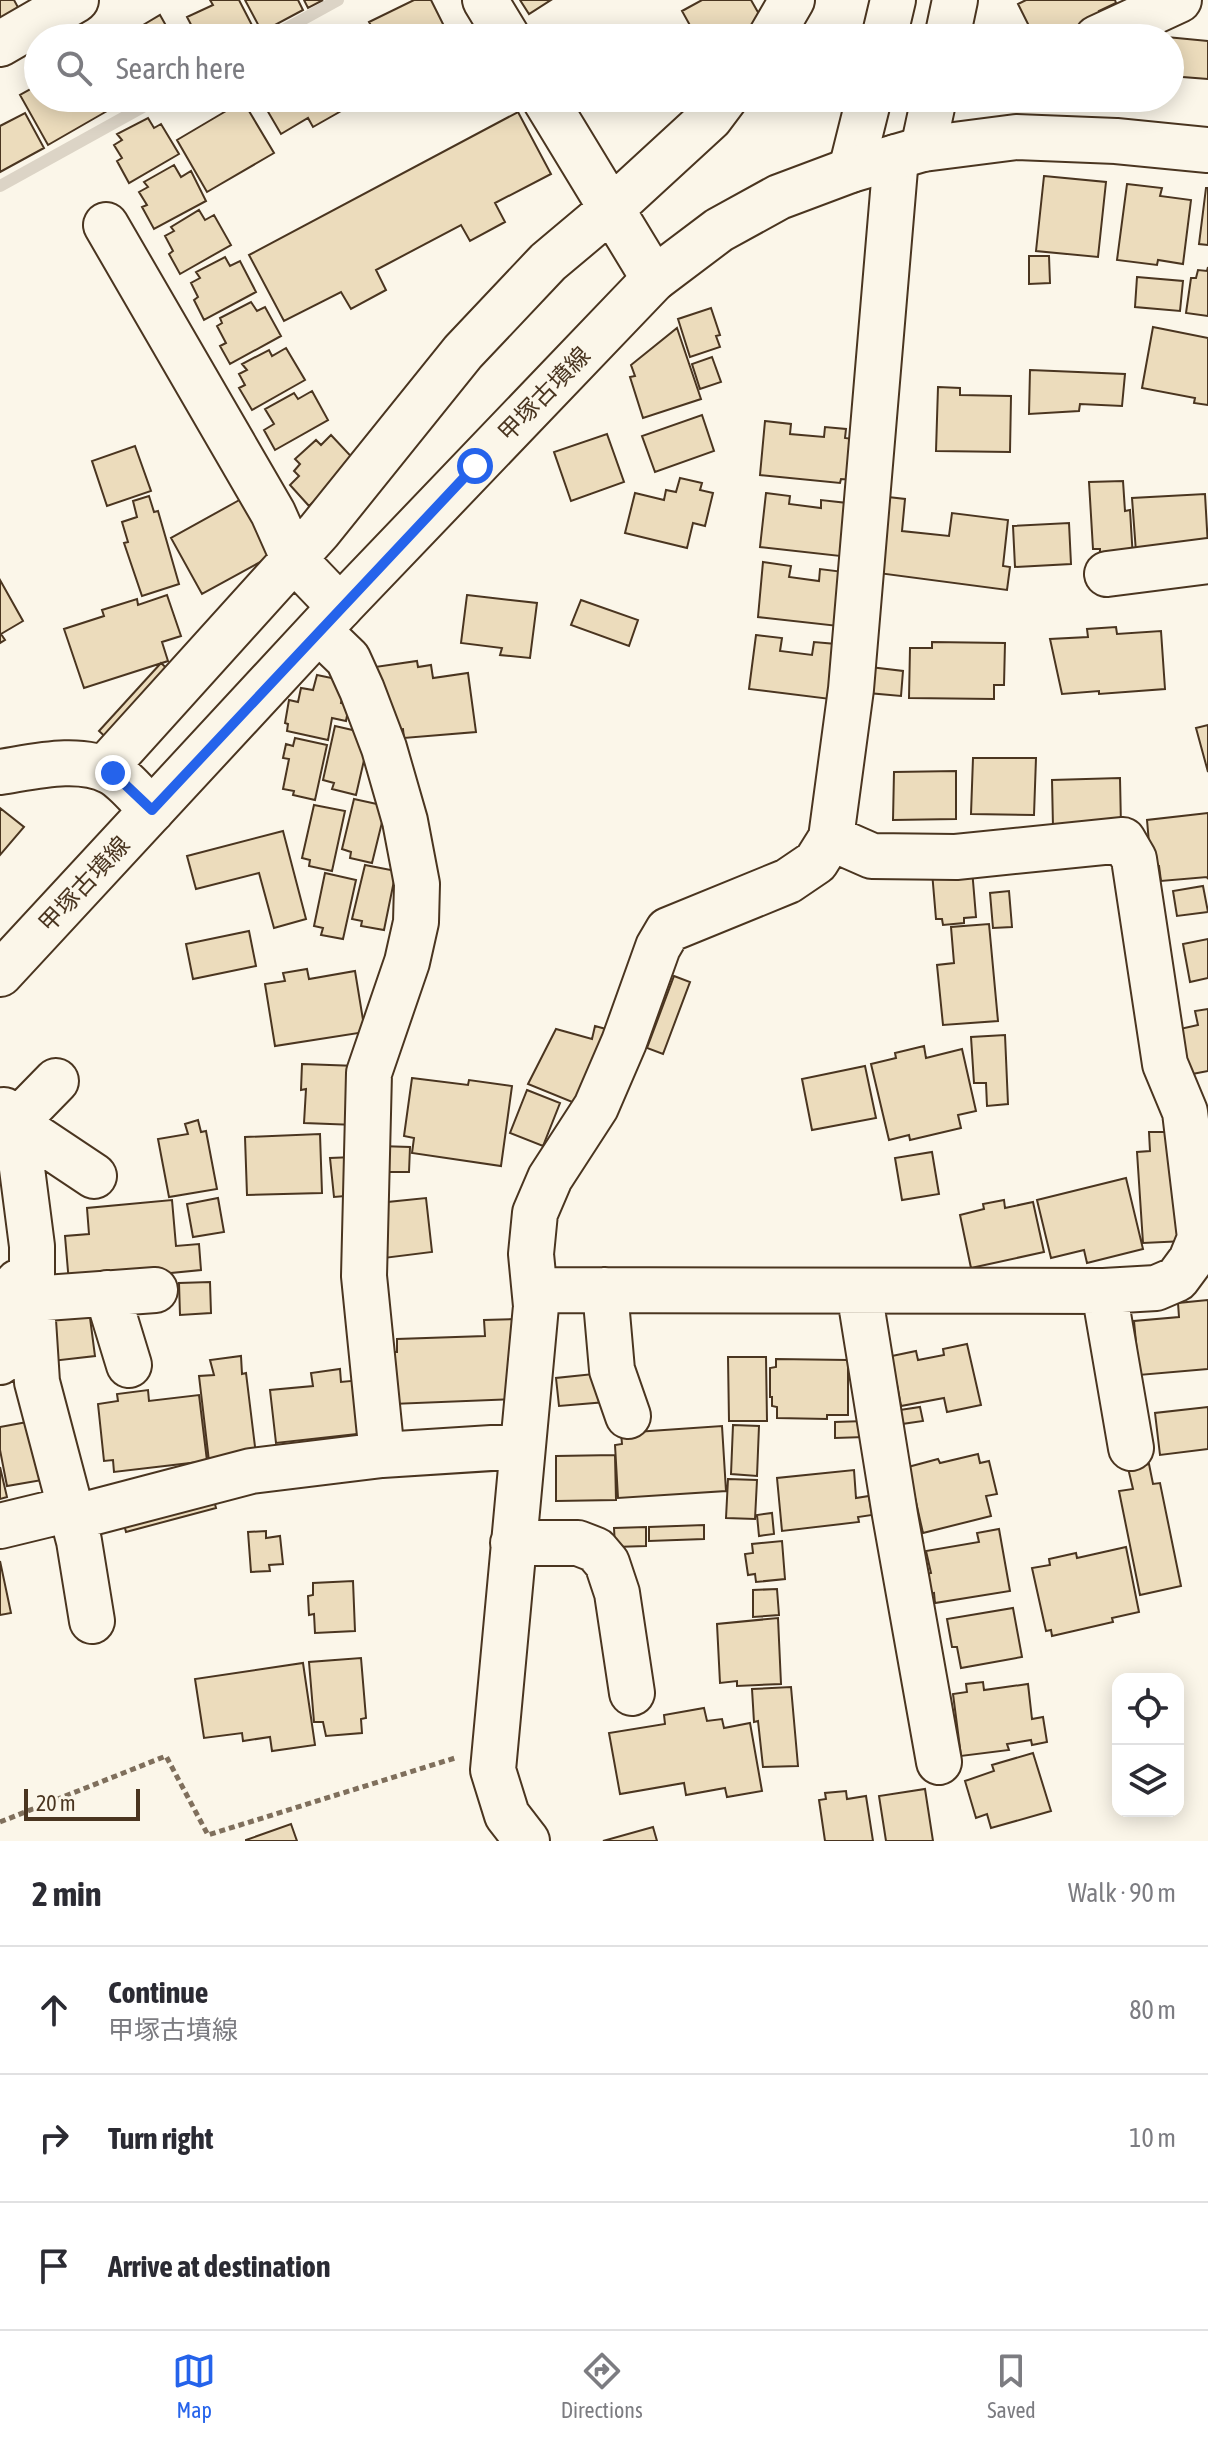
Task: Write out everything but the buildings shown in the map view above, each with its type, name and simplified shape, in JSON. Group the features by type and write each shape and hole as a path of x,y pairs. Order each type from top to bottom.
{"street":[{"path":"35,24 76,0"},
{"path":"485,0 500,24"},
{"path":"778,24 792,0"},
{"path":"887,24 893,0"},
{"path":"950,24 955,0"},
{"path":"1122,24 1156,5"},
{"path":"0,44 24,30"},
{"path":"552,112 654,279"},
{"path":"104,769 319,531 463,352 548,262 611,209 714,112"},
{"path":"851,170 866,112"},
{"path":"527,1841 507,1815 493,1770 535,1290 531,1254 535,1213 550,1178 596,1107 624,1042 658,947 668,930 788,881 816,862 831,838 851,689 909,153 928,112"},
{"name":"甲塚古墳線","path":"0,974 330,619 654,279 719,230 779,197 851,170 909,153 1016,137 1116,141 1208,150"},
{"path":"106,225 273,513 293,558 330,619 379,733 405,821 417,884 416,922 407,962 369,1073 364,1276 382,1455"},
{"path":"1107,574 1208,561"},
{"path":"0,772 65,762 104,769 113,773 152,810"},
{"path":"535,1290 1104,1291 1156,1288 1177,1279 1191,1260 1200,1238 1185,1112 1192,1090 1165,1064 1134,859 1123,840 956,857 872,856 831,838"},
{"path":"8,1113 56,1081"},
{"path":"8,1113 94,1176"},
{"path":"8,1113 29,1215 37,1382 79,1541 92,1621"},
{"path":"0,1362 5,1322 17,1283 107,1293 155,1290"},
{"path":"605,1290 612,1370 628,1416"},
{"path":"859,1291 939,1762"},
{"path":"1104,1291 1131,1448"},
{"path":"107,1293 129,1365"},
{"path":"0,1526 70,1509 91,1513 251,1471 382,1455 523,1446"},
{"path":"513,1543 578,1543 596,1550 607,1563 617,1593 632,1693"}],"path":[{"path":"0,1822 166,1756 208,1835 495,1746"}],"waterway":[{"path":"294,24 338,0"},
{"path":"0,186 134,112"}],"route":[{"path":"113,773 152,810 475,466"}]}
